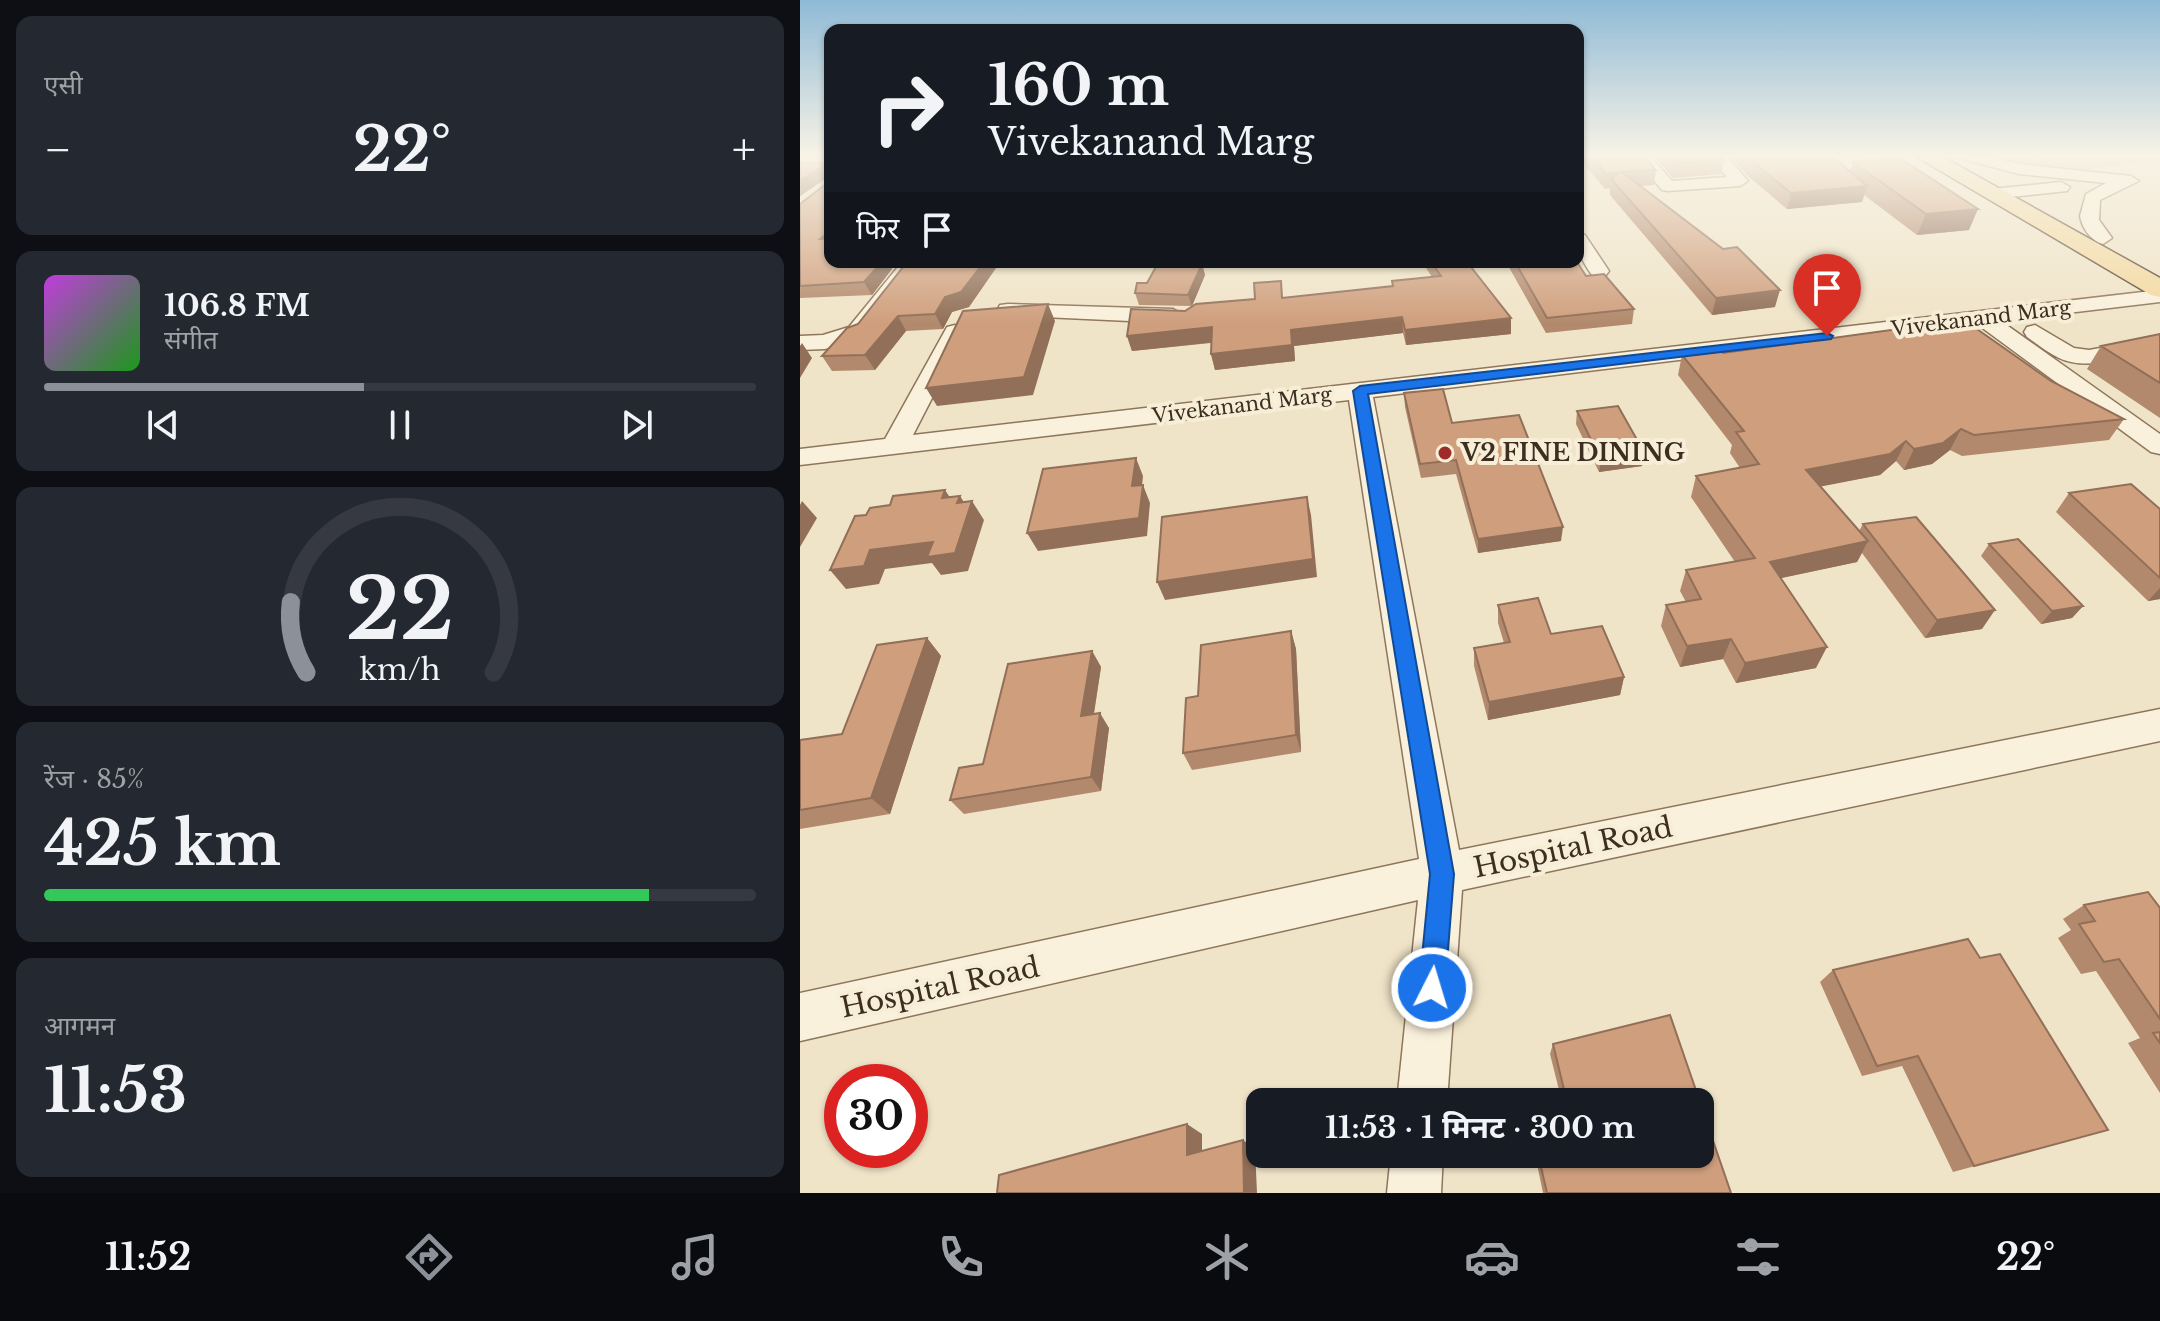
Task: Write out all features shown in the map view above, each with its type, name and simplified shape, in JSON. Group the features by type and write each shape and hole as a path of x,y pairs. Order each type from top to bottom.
{"main road":[{"path":"2025,213 2160,289"},
{"path":"2057,213 2160,269"}],"street":[{"path":"2088,213 2090,226 2103,238"},
{"path":"1584,248 1599,271"},
{"path":"800,343 825,342 857,332 907,268"},
{"name":"Vivekanand Marg","path":"800,457 2160,296"},
{"path":"894,446 963,318 979,312 1190,316"},
{"path":"2011,315 2068,354 2089,357 2160,344"},
{"path":"1982,318 2160,446"},
{"path":"1360,391 1442,874 1423,1088"},
{"name":"Hospital Road","path":"800,1017 1442,874 2160,725"},
{"path":"1414,1193 1416,1168"}],"building":[{"path":"800,213 824,213 824,236 820,239 824,239 824,268 877,268 864,282 800,286"},
{"path":"1641,213 1675,213 1723,249 1737,247 1780,290 1716,298"},
{"path":"902,268 979,268 961,292 945,297 935,314 898,316 865,355 822,356 847,328 858,324"},
{"path":"1155,268 1200,268 1188,295 1135,293 1137,283 1147,283"},
{"path":"1435,268 1472,268 1511,318 1405,330 1402,317 1291,330 1292,345 1211,354 1212,327 1127,336 1131,309 1185,311 1196,304 1255,299 1254,283 1281,281 1282,298 1393,286 1392,281 1441,276"},
{"path":"1518,268 1581,268 1586,276 1604,274 1634,309 1547,318"},
{"path":"1048,304 1024,377 926,388 963,311"},
{"path":"1964,320 2051,381 2124,419 1974,435 1961,429 1943,443 1914,449 1906,441 1890,454 1806,470 1868,541 1770,562 1827,647 1745,663 1731,639 1687,646 1666,605 1701,599 1686,570 1755,558 1696,476 1759,464 1736,432 1744,431 1682,355 1721,349 1723,353"},
{"path":"2160,334 2160,383 2101,346"},
{"path":"1443,389 1452,423 1519,415 1563,527 1478,539 1456,460 1420,464 1404,393"},
{"path":"1618,406 1645,454 1601,460 1577,411"},
{"path":"1136,458 1132,486 1143,485 1139,518 1027,533 1043,469"},
{"path":"2131,484 2160,509 2160,578 2069,493"},
{"path":"945,490 942,498 960,496 957,503 972,501 955,553 927,557 933,542 870,550 864,566 830,570 855,516 866,515 870,508 890,505 893,496"},
{"path":"1307,497 1313,559 1157,582 1162,517"},
{"path":"1916,517 1995,610 1937,620 1863,524"},
{"path":"2018,539 2083,606 2052,611 1989,544"},
{"path":"1538,598 1551,634 1602,626 1624,677 1489,702 1474,648 1510,642 1498,605"},
{"path":"1291,631 1296,735 1183,753 1186,698 1198,696 1201,645"},
{"path":"927,638 871,798 800,810 800,740 842,734 877,645"},
{"path":"1092,651 1081,716 1100,713 1091,777 950,800 959,768 983,764 1008,664"},
{"path":"2148,892 2160,908 2160,1019 2119,959 2104,962 2079,924 2095,921 2084,905"},
{"path":"1968,939 1980,958 2000,954 2108,1130 1974,1166 1918,1056 1877,1066 1833,970"},
{"path":"1670,1015 1695,1088 1564,1088 1553,1044"},
{"path":"1187,1124 1187,1155 1243,1140 1244,1193 997,1193 999,1175"},
{"path":"1714,1144 1731,1193 1547,1193 1541,1168 1714,1168"}],"place":[{"name":"V2 FINE DINING","path":"1445,453"}],"route":[{"path":"1432,988 1442,874 1360,391 1827,336"}]}
